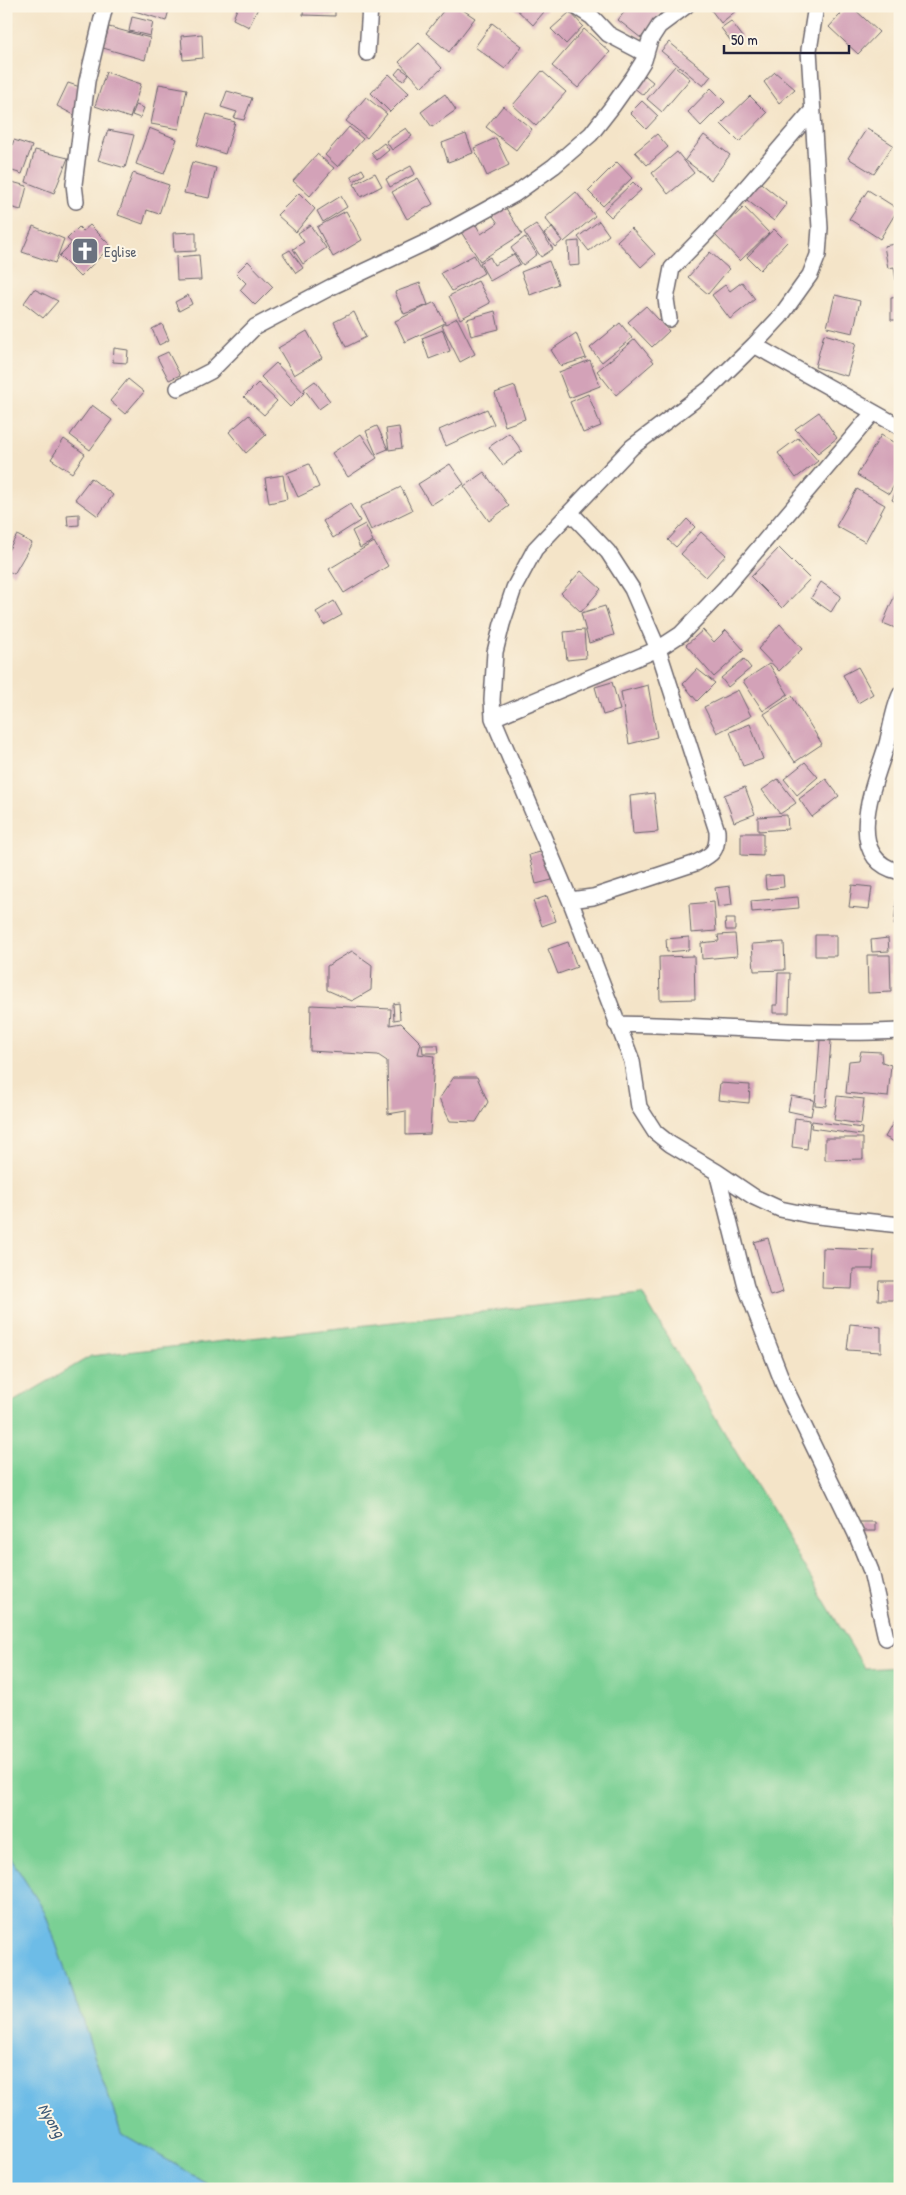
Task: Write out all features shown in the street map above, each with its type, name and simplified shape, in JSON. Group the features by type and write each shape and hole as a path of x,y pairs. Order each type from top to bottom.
{"street":[{"path":"76,201 74,184 87,81 105,6"},
{"path":"367,53 370,6"},
{"path":"576,6 592,17 608,34 646,54"},
{"path":"178,388 191,383 211,371 255,327 433,238 514,194 554,166 591,134 634,76 646,54 650,40 660,26 686,6"},
{"path":"816,6 809,50 820,228 818,256 810,275 780,316 754,345 709,388 632,447 535,549 514,588 495,652 492,700 493,718 570,900 616,1024 632,1061 639,1107 655,1132 670,1144 754,1197 780,1209 809,1215 900,1225"},
{"path":"669,319 666,299 672,268 712,228 812,111"},
{"path":"754,345 900,427"},
{"path":"493,718 658,649 681,634 724,589 873,413"},
{"path":"570,513 608,552 632,589 658,649 717,831 718,845 709,856 696,863 593,897 570,900"},
{"path":"900,695 868,804 865,832 870,847 879,861 900,872"},
{"path":"616,1024 677,1025 815,1033 900,1031"},
{"path":"717,1172 746,1287 783,1384 872,1571 886,1638"}],"green space":[{"path":"642,1294 865,1669 900,1667 900,2189 217,2189 121,2133 45,1912 6,1851 6,1406 91,1356"}],"water":[{"name":"Nyong","path":"6,1851 45,1912 121,2133 217,2189 6,2189"}],"building":[{"path":"133,6 170,6 166,21 132,10"},
{"path":"238,6 258,8 249,27 233,19"},
{"path":"304,6 335,6 335,16 303,15"},
{"path":"447,6 457,6 475,18 449,52 426,33"},
{"path":"513,6 549,6 533,25"},
{"path":"629,6 663,6 665,8 641,38 618,20"},
{"path":"708,6 742,6 721,23"},
{"path":"848,6 851,6 879,32 858,54 829,27"},
{"path":"570,12 583,26 566,44 551,29"},
{"path":"132,17 153,22 150,36 129,31"},
{"path":"731,21 743,37 733,44 721,28"},
{"path":"492,23 522,46 505,69 475,47"},
{"path":"109,27 150,38 145,60 103,48"},
{"path":"584,29 610,52 578,88 552,66"},
{"path":"202,34 203,58 183,60 181,36"},
{"path":"669,42 711,76 703,86 661,51"},
{"path":"419,43 442,68 422,87 399,62"},
{"path":"675,66 690,79 662,112 647,99"},
{"path":"400,68 409,74 403,81 395,74"},
{"path":"542,71 566,92 536,126 513,105"},
{"path":"106,72 141,84 130,118 95,106"},
{"path":"775,72 795,89 779,103 764,82"},
{"path":"389,74 409,93 390,112 371,93"},
{"path":"643,74 653,82 643,95 633,87"},
{"path":"68,83 80,87 76,116 57,106"},
{"path":"159,84 187,89 179,129 151,124"},
{"path":"711,88 725,102 701,126 688,112"},
{"path":"227,91 252,98 244,120 234,118 237,112 221,107"},
{"path":"445,94 456,110 432,127 421,112"},
{"path":"750,96 767,113 739,142 721,124"},
{"path":"366,97 387,114 367,138 346,121"},
{"path":"642,101 658,116 646,129 630,113"},
{"path":"136,105 144,108 140,118 132,115"},
{"path":"503,106 532,129 516,150 486,127"},
{"path":"207,114 235,122 225,154 197,145"},
{"path":"349,127 363,139 338,167 325,155"},
{"path":"149,128 177,139 164,174 136,164"},
{"path":"406,128 412,136 392,150 386,141"},
{"path":"867,128 893,145 874,174 848,158"},
{"path":"108,130 134,135 125,168 98,160"},
{"path":"466,134 473,153 448,162 442,143"},
{"path":"657,134 668,147 647,165 635,152"},
{"path":"704,135 730,155 711,180 685,160"},
{"path":"496,138 509,165 487,176 474,148"},
{"path":"14,140 32,146 22,174 6,169 6,162"},
{"path":"384,143 389,150 377,160 371,153"},
{"path":"35,150 68,158 54,193 26,182"},
{"path":"677,152 694,173 668,194 652,173"},
{"path":"317,154 334,168 310,196 293,181"},
{"path":"192,162 216,168 209,198 184,193"},
{"path":"617,162 632,178 603,206 588,191"},
{"path":"411,166 415,174 390,187 386,179"},
{"path":"362,169 365,174 354,181 351,176"},
{"path":"133,173 169,185 159,214 147,210 143,224 118,215"},
{"path":"375,173 382,186 361,197 354,184"},
{"path":"418,178 433,204 407,219 392,192"},
{"path":"757,180 787,204 774,221 743,197"},
{"path":"8,181 27,186 21,210 6,206"},
{"path":"633,182 641,190 611,217 604,210"},
{"path":"868,190 898,209 880,239 849,219"},
{"path":"576,192 595,216 564,242 545,218"},
{"path":"299,193 315,209 296,232 277,215"},
{"path":"341,196 347,207 323,222 317,211"},
{"path":"504,205 522,234 480,261 461,232 475,223 481,234 498,223 491,213"},
{"path":"744,207 769,233 740,261 715,235"},
{"path":"346,211 362,240 333,257 317,227"},
{"path":"599,221 609,235 589,251 578,237"},
{"path":"536,224 553,249 541,257 524,232"},
{"name":"Eglise","path":"90,225 111,246 80,277 59,256 72,243 67,239 79,227 83,231"},
{"path":"310,225 326,248 303,264 293,249 304,242 298,233"},
{"path":"33,226 64,239 55,263 22,252"},
{"path":"552,228 562,241 555,247 544,234"},
{"path":"631,228 655,254 641,267 617,241"},
{"path":"774,229 787,242 760,270 747,257"},
{"path":"196,232 196,251 174,252 173,233"},
{"path":"525,237 537,254 523,265 511,248"},
{"path":"579,241 580,265 569,266 568,242"},
{"path":"900,243 900,280 896,281 894,267 888,268 884,246"},
{"path":"290,250 303,268 296,273 283,254"},
{"path":"710,252 729,269 708,294 688,277"},
{"path":"514,254 520,264 490,281 480,263 490,257 494,265"},
{"path":"199,255 201,280 177,281 176,257"},
{"path":"474,255 484,273 452,291 441,273"},
{"path":"248,261 273,287 255,305 240,290 246,283 236,273"},
{"path":"549,261 558,284 530,295 521,272"},
{"path":"478,281 490,303 460,319 449,296"},
{"path":"742,282 755,299 730,319 712,295 725,285 730,291"},
{"path":"420,283 428,305 404,314 395,292"},
{"path":"34,289 58,301 43,318 24,303"},
{"path":"188,295 192,304 179,311 175,302"},
{"path":"835,295 860,301 853,333 827,327"},
{"path":"900,297 900,320 891,320 891,298"},
{"path":"435,302 445,323 405,342 395,321"},
{"path":"646,306 669,331 652,347 628,322"},
{"path":"495,311 499,329 471,336 467,319"},
{"path":"354,312 366,337 346,347 334,322"},
{"path":"457,318 475,354 460,362 442,326"},
{"path":"620,323 632,338 602,362 590,348"},
{"path":"162,324 169,340 159,345 152,329"},
{"path":"443,330 450,351 429,359 422,338"},
{"path":"307,331 322,358 294,375 278,348"},
{"path":"576,333 586,358 561,366 551,350"},
{"path":"824,334 856,343 847,376 815,367"},
{"path":"635,339 654,362 616,395 597,371"},
{"path":"114,348 128,350 127,363 113,362"},
{"path":"168,352 180,375 169,380 157,357"},
{"path":"590,360 600,386 569,398 559,372"},
{"path":"276,363 304,393 290,407 261,377"},
{"path":"128,379 144,392 125,414 110,401"},
{"path":"315,381 330,401 319,409 304,389"},
{"path":"258,383 277,401 264,415 244,397"},
{"path":"515,386 525,419 505,426 495,393"},
{"path":"588,394 601,426 583,433 570,402"},
{"path":"92,405 112,420 90,450 70,435"},
{"path":"487,409 494,424 446,446 439,430"},
{"path":"819,412 837,438 818,453 795,429"},
{"path":"249,415 266,435 246,453 229,432"},
{"path":"377,426 388,449 376,454 366,431"},
{"path":"399,427 402,448 389,450 386,429"},
{"path":"509,433 522,451 503,465 489,447"},
{"path":"361,434 377,458 348,477 332,453"},
{"path":"881,435 900,446 900,475 889,494 857,475"},
{"path":"798,438 818,461 796,478 778,453"},
{"path":"64,439 85,454 72,473 51,459"},
{"path":"309,464 319,487 298,497 287,473"},
{"path":"450,464 464,484 431,505 418,484"},
{"path":"484,472 509,506 489,521 464,486"},
{"path":"283,475 287,499 269,503 265,478"},
{"path":"91,478 113,495 98,516 75,499"},
{"path":"900,483 900,504 892,500"},
{"path":"401,487 412,510 371,530 360,507"},
{"path":"857,489 885,505 865,542 836,526"},
{"path":"350,504 360,521 333,538 323,521"},
{"path":"79,514 79,525 68,526 67,515"},
{"path":"687,519 695,527 676,547 668,540"},
{"path":"365,524 373,541 360,548 352,531"},
{"path":"701,532 726,555 706,577 681,554"},
{"path":"17,535 32,543 14,574 6,570 6,554"},
{"path":"374,542 388,566 344,593 329,569"},
{"path":"779,548 810,579 782,608 751,577"},
{"path":"581,571 601,589 581,612 561,593"},
{"path":"821,582 841,596 831,612 811,598"},
{"path":"900,583 900,630 883,623"},
{"path":"334,601 342,615 324,625 316,612"},
{"path":"605,606 614,635 589,643 581,613"},
{"path":"780,624 802,649 779,671 758,649"},
{"path":"584,630 586,658 567,660 564,632"},
{"path":"703,630 714,642 726,630 744,650 714,677 686,645"},
{"path":"744,659 751,668 728,687 721,678"},
{"path":"769,664 788,694 763,711 743,681"},
{"path":"858,667 873,694 858,703 843,675"},
{"path":"697,669 715,683 697,701 683,684"},
{"path":"612,682 620,710 603,715 595,687"},
{"path":"648,685 657,737 629,744 621,692"},
{"path":"738,690 751,716 717,733 704,707"},
{"path":"792,696 822,744 795,762 764,714"},
{"path":"750,724 763,759 743,766 730,732"},
{"path":"805,762 818,777 797,795 784,779"},
{"path":"778,779 796,803 780,814 762,790"},
{"path":"826,779 839,796 812,817 799,799"},
{"path":"745,787 755,814 734,822 724,795"},
{"path":"654,793 658,832 633,834 630,796"},
{"path":"787,815 788,829 758,831 758,817"},
{"path":"741,833 763,833 763,856 741,855"},
{"path":"544,851 552,880 536,884 529,855"},
{"path":"783,875 784,887 766,889 765,876"},
{"path":"898,884 900,884 900,926 894,925"},
{"path":"852,885 872,887 869,909 849,907"},
{"path":"730,886 732,905 718,907 715,888"},
{"path":"547,896 556,921 542,926 533,901"},
{"path":"798,897 799,908 752,912 751,901"},
{"path":"714,902 716,931 691,933 689,904"},
{"path":"725,919 735,919 735,930 726,930"},
{"path":"735,934 737,956 702,959 701,943 719,941 718,935"},
{"path":"815,935 836,935 836,956 815,956"},
{"path":"689,937 689,950 667,952 666,939"},
{"path":"888,938 889,951 872,952 871,940"},
{"path":"568,942 577,967 558,974 548,949"},
{"path":"784,942 785,970 754,971 752,944"},
{"path":"352,951 372,965 371,990 352,1001 327,990 327,966"},
{"path":"867,955 890,955 891,992 868,993"},
{"path":"694,956 695,999 660,1000 659,957"},
{"path":"778,973 790,973 789,1013 773,1013 773,1005 777,1005"},
{"path":"399,1003 400,1019 394,1020 393,1004"},
{"path":"311,1005 391,1009 390,1025 401,1023 421,1043 418,1054 434,1056 430,1134 406,1135 406,1111 388,1114 387,1061 378,1055 310,1051"},
{"path":"820,1040 831,1041 826,1106 815,1105"},
{"path":"422,1045 438,1045 439,1053 423,1053"},
{"path":"861,1051 881,1052 882,1062 891,1065 888,1097 846,1093 849,1061 859,1060"},
{"path":"454,1077 477,1077 488,1102 476,1122 450,1121 439,1099"},
{"path":"720,1083 750,1085 749,1103 718,1100"},
{"path":"791,1096 814,1100 811,1116 788,1111"},
{"path":"837,1096 864,1099 861,1124 834,1120"},
{"path":"900,1111 900,1145 885,1137"},
{"path":"795,1118 810,1120 807,1149 792,1147"},
{"path":"812,1121 862,1128 861,1135 811,1128"},
{"path":"825,1138 863,1138 863,1159 825,1160"},
{"path":"768,1238 783,1292 770,1296 754,1242"},
{"path":"823,1248 874,1250 873,1269 853,1269 852,1289 822,1288"},
{"path":"879,1281 900,1281 900,1300 878,1300"},
{"path":"850,1324 881,1327 881,1352 847,1350"},
{"path":"859,1522 875,1522 875,1531 858,1531"}],"place":[{"name":"Eglise","path":"85,251"}]}
